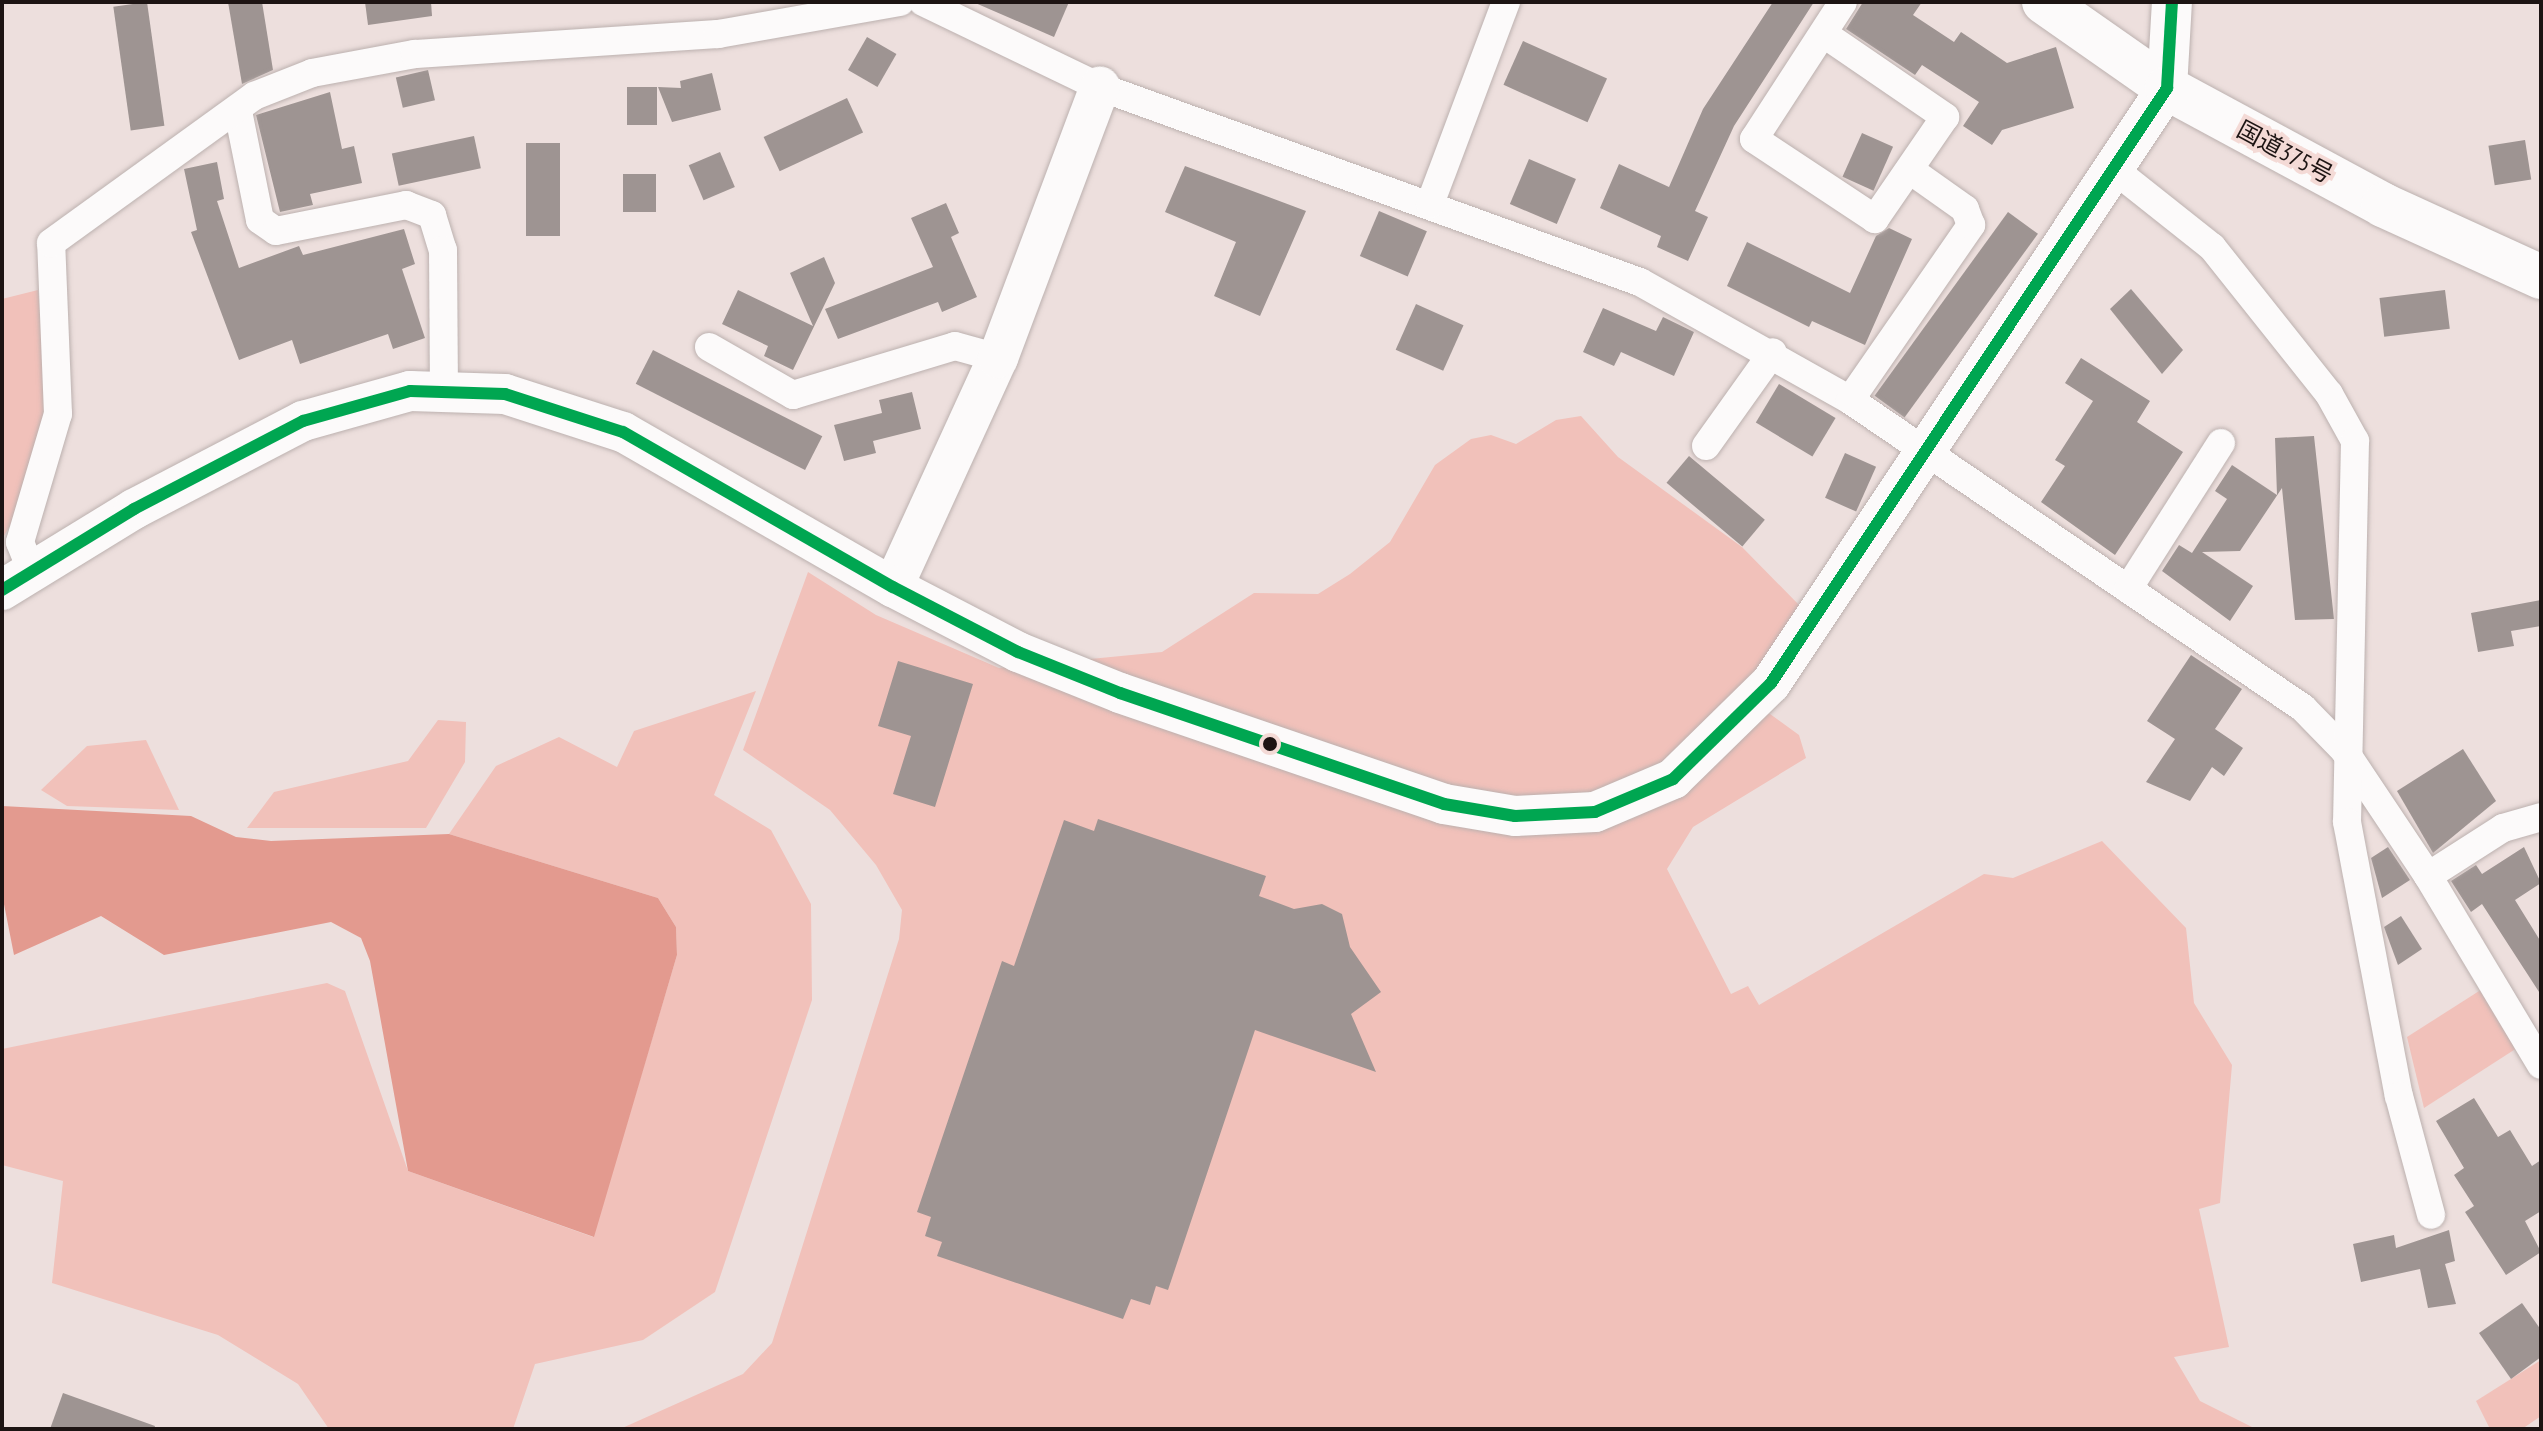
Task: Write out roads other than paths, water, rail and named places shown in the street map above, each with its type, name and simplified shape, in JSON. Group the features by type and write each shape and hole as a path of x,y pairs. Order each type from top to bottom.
{"highway":[{"name":"国道375号","path":"2044,2 2167,88 2383,205 2541,277"}],"street":[{"path":"17,581 20,542 58,414 51,243 238,111 254,96 312,73 415,54 718,34 900,2"},
{"path":"923,2 1100,87 1640,282 1773,352 1850,400 2303,708 2344,750 2428,876 2541,1065"},
{"path":"1430,204 1506,2"},
{"path":"1824,34 1945,117 1875,219 1754,139 1843,2"},
{"path":"17,581 134,509 303,421 354,402 444,387 560,406 623,432 893,587 1018,652 1359,778 1481,812 1595,812 1673,779 1747,711 2116,171 2167,88 2172,2"},
{"path":"893,587 998,358 1100,87"},
{"path":"238,111 260,220 276,231 406,205 432,215 443,250 444,387"},
{"path":"1850,400 1971,225 1965,209 1910,170"},
{"path":"2116,171 2212,247 2329,394 2355,441 2344,750 2347,822 2399,1096 2431,1215"},
{"path":"709,347 793,395 955,346 998,358"},
{"path":"1706,446 1773,352"},
{"path":"2128,589 2221,443"},
{"path":"2428,876 2503,828 2541,817"}]}
